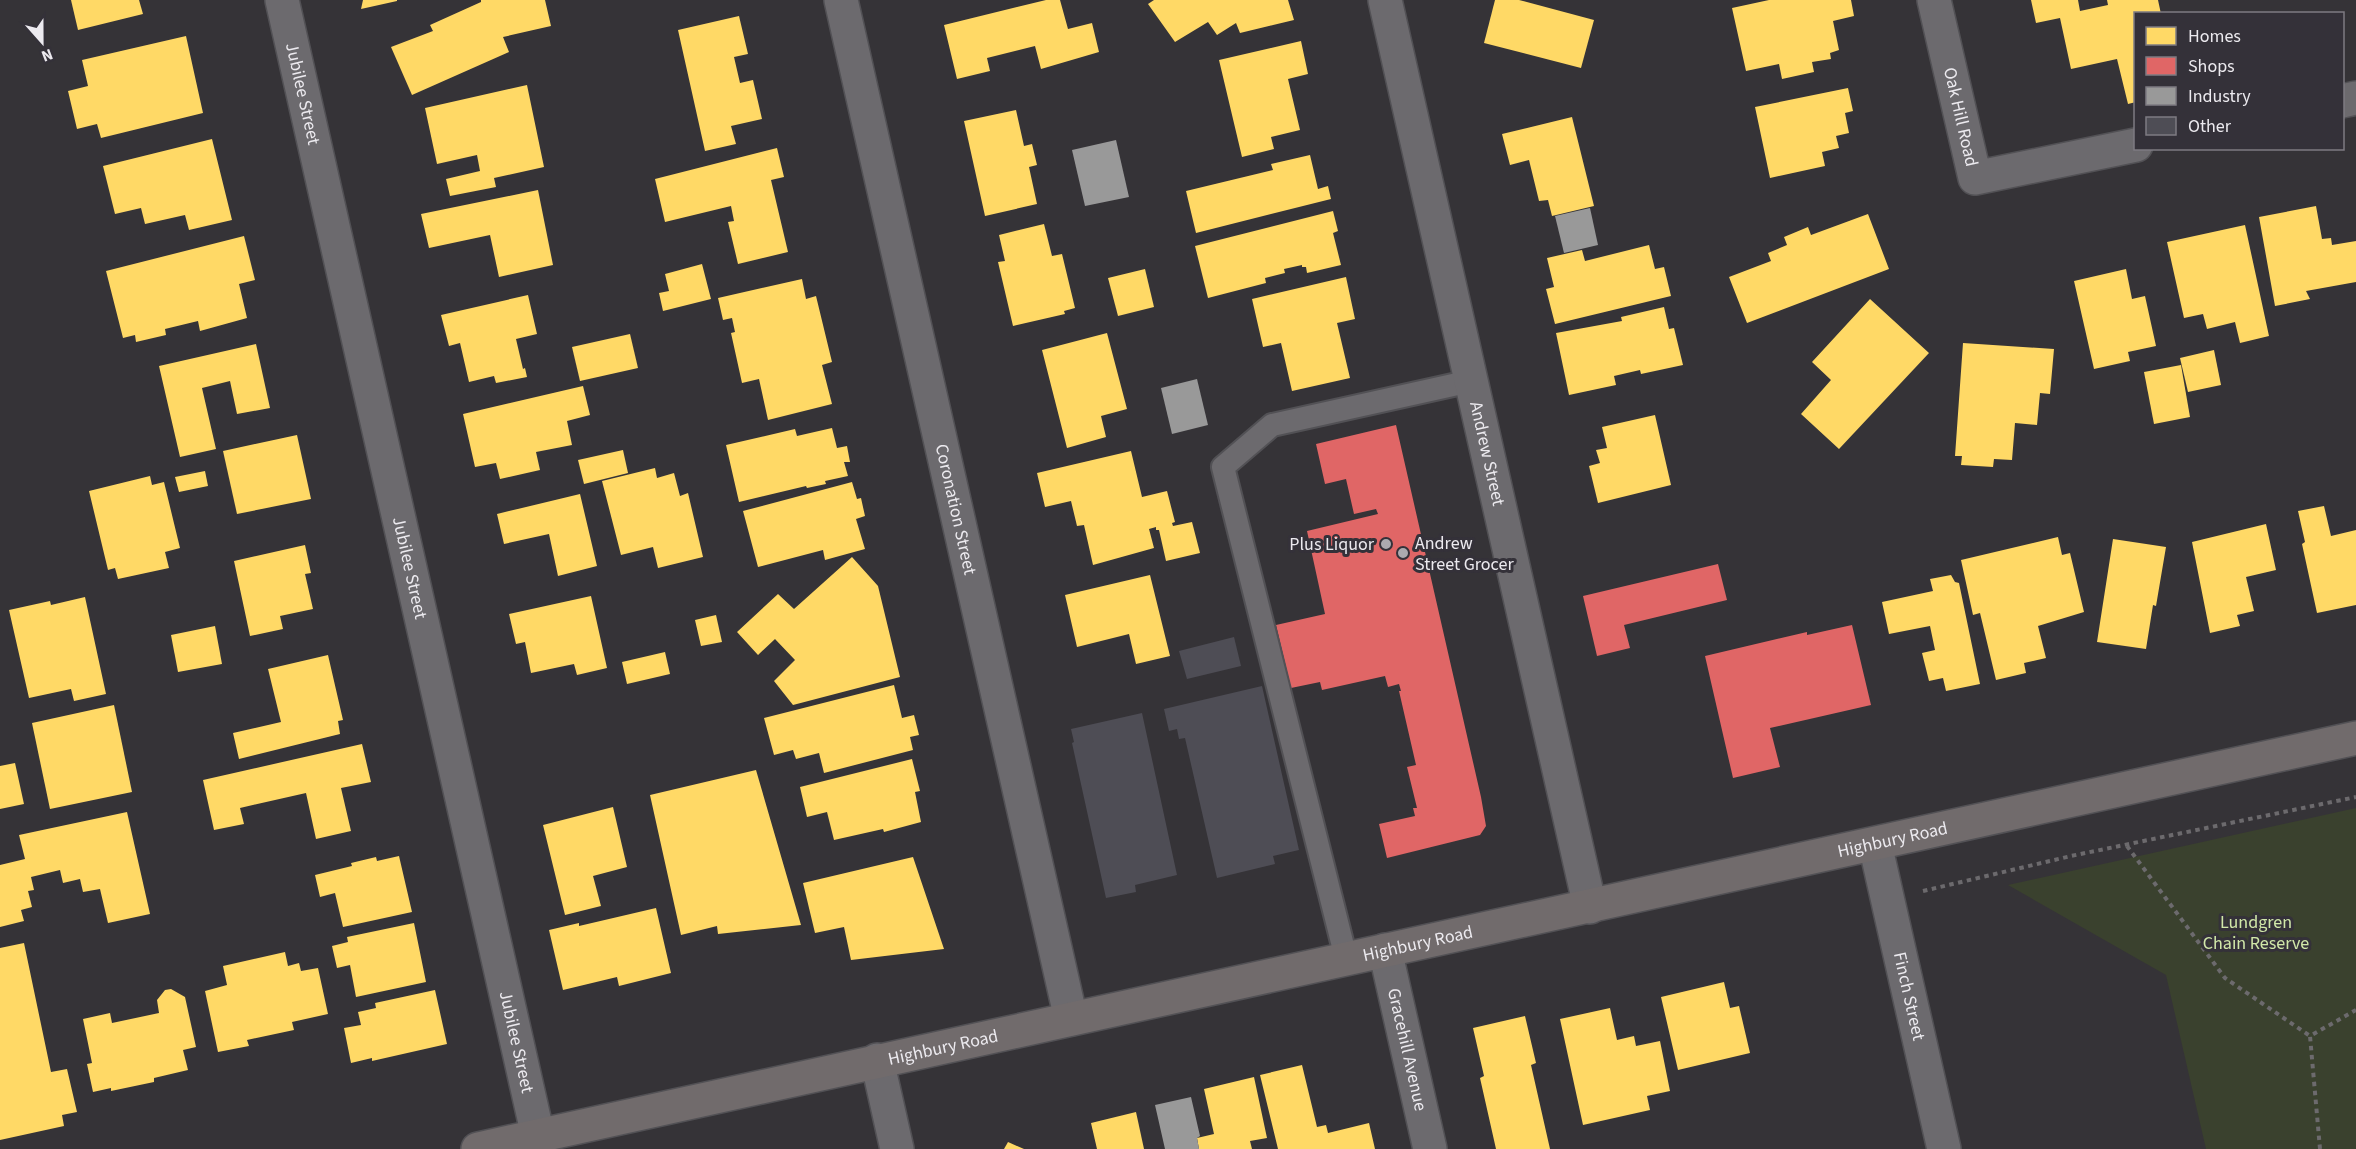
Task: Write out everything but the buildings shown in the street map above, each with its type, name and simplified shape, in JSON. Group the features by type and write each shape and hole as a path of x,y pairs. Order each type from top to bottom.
{"main road":[{"name":"Highbury Road","path":"478,1149 2356,738"}],"street":[{"name":"Jubilee Street","path":"282,0 538,1136"},
{"name":"Coronation Street","path":"841,0 1071,1019"},
{"name":"Andrew Street","path":"1385,0 1590,907"},
{"name":"Oak Hill Road","path":"1934,0 1975,178 2134,145"},
{"name":"Finch Street","path":"1875,844 1944,1149"},
{"name":"Gracehill Avenue","path":"1385,950 1430,1149"},
{"path":"877,1060 897,1149"}],"lane":[{"path":"1346,958 1223,467 1272,425 1471,381"}],"path":[{"path":"1926,890 2071,856 2356,797"},
{"path":"2127,846 2225,978 2310,1036"},
{"path":"2310,1036 2356,1010"},
{"path":"2310,1036 2320,1149"}],"green space":[{"name":"Lundgren Chain Reserve","path":"2356,808 2356,1149 2206,1149 2166,975 2008,885"}],"place":[{"name":"Plus Liquor","path":"1386,544"},
{"name":"Andrew Street Grocer","path":"1403,553"}]}
